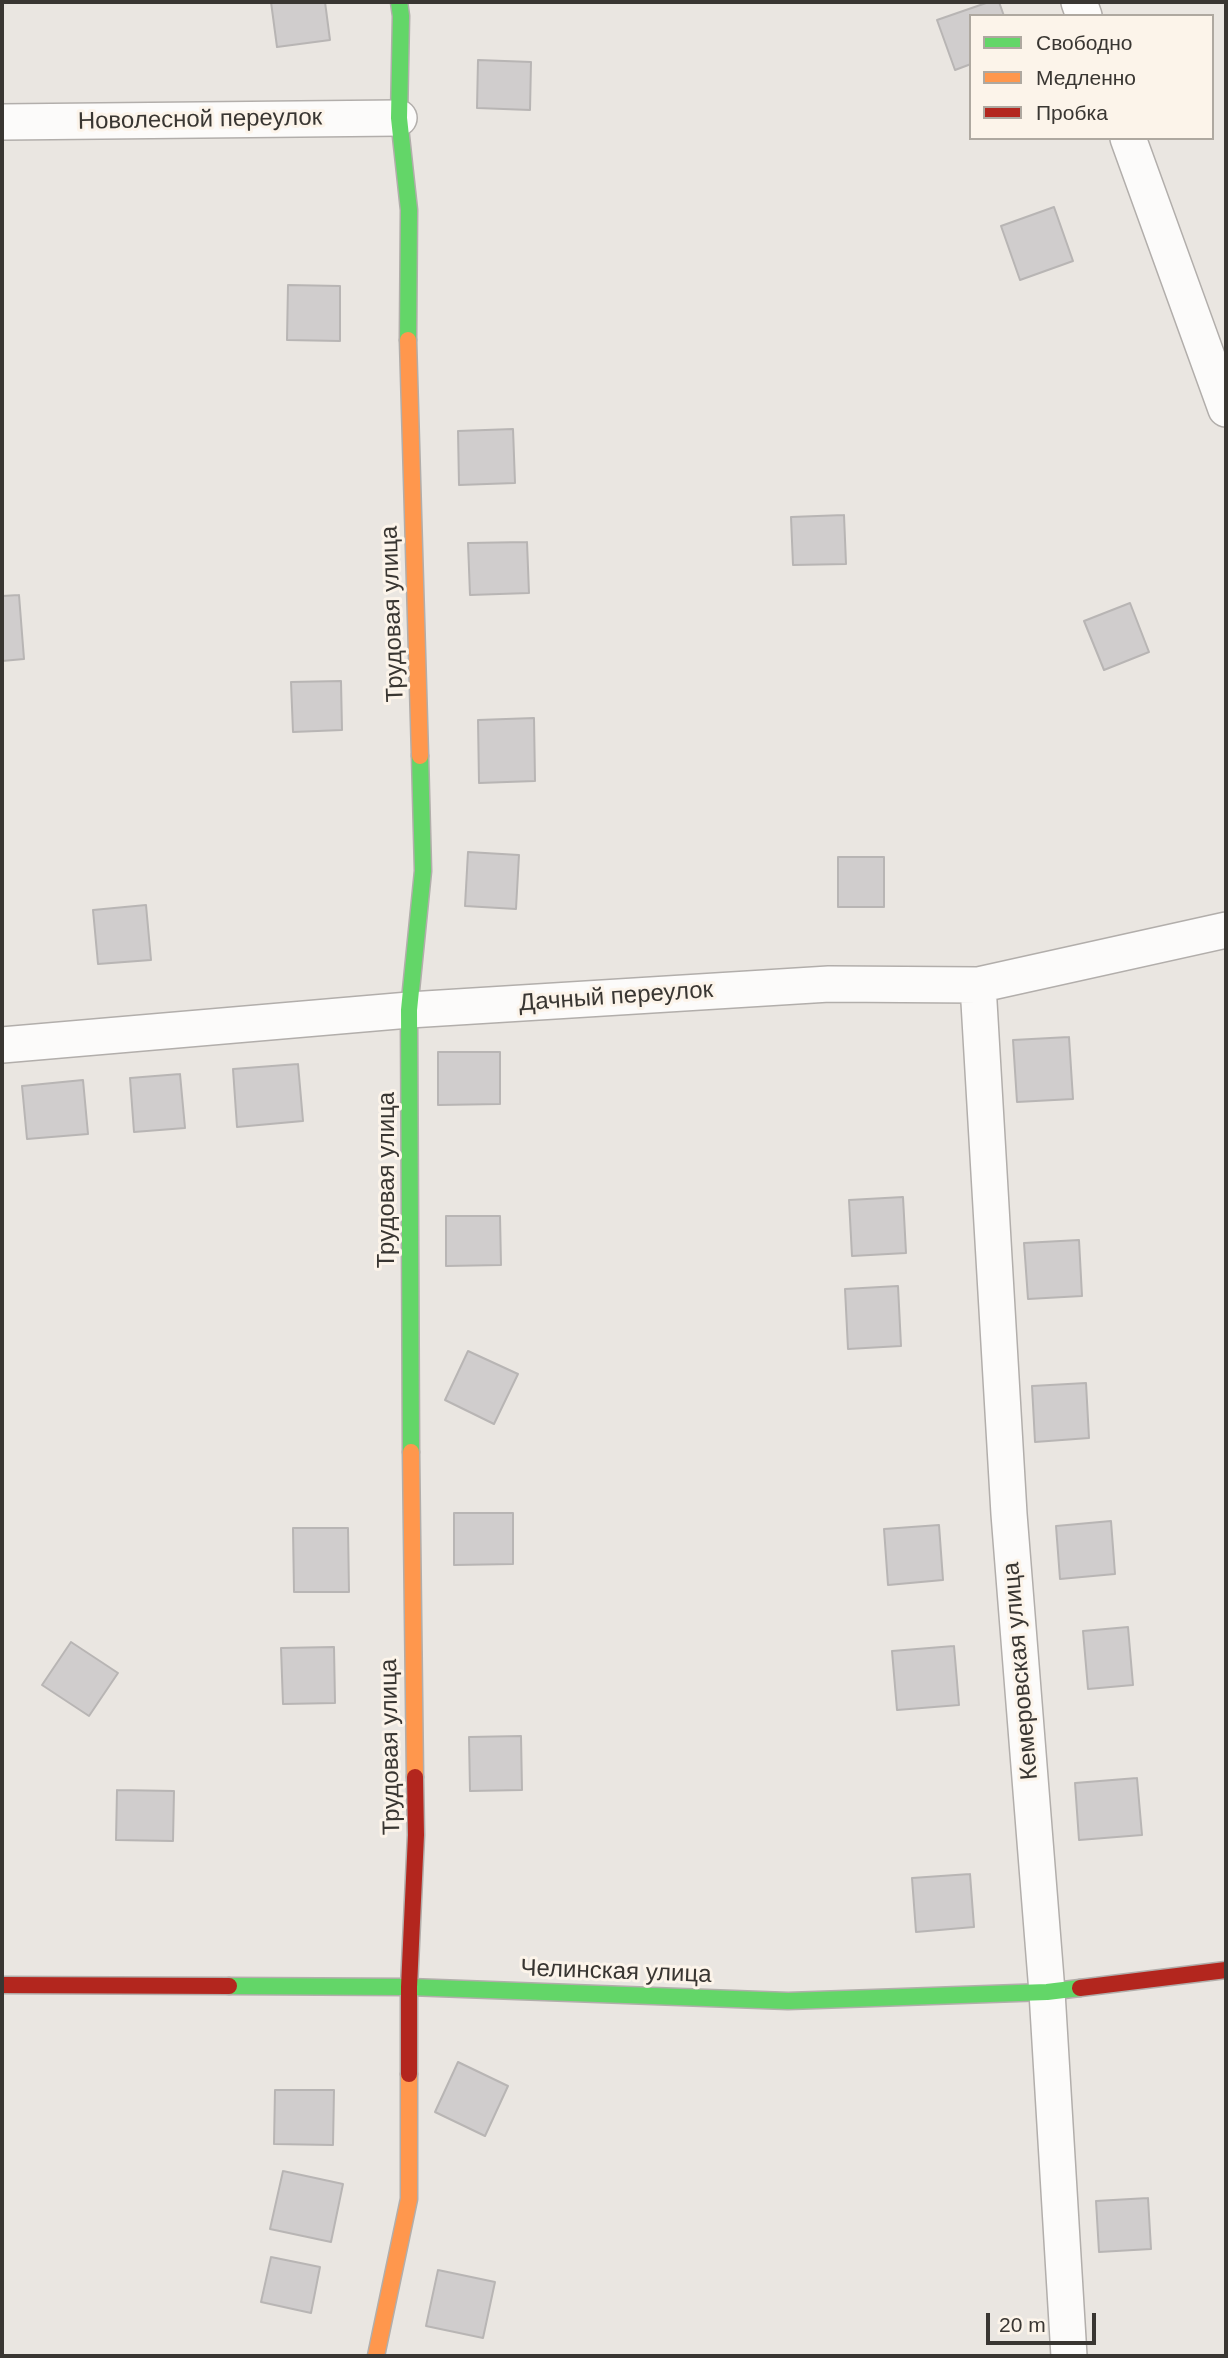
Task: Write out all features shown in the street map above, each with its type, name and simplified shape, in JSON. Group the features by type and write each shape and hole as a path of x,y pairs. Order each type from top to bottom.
{"street":[{"name":"Трудовая улица","path":"376,2356 409,2199 409,1987 416,1835 412,1632 409,1010 422,871 408,359 409,210 399,118 399,2"},
{"name":"Новолесной переулок","path":"2,122 399,118"},
{"path":"1129,140 1226,409"},
{"name":"Дачный переулок","path":"2,1045 409,1010 829,984 978,985 1226,930"},
{"name":"Кемеровская улица","path":"978,985 1009,1514 1047,1992 1069,2356"},
{"name":"Челинская улица","path":"2,1985 409,1987 788,2001 1047,1992 1226,1970"}],"building":[{"path":"271,2 325,2 330,40 277,47"},
{"path":"989,2 999,2 1003,14 969,14 969,65 955,70 937,20"},
{"path":"478,60 531,62 530,110 477,108"},
{"path":"1054,207 1073,261 1020,280 1001,226"},
{"path":"288,285 340,286 340,341 287,340"},
{"path":"513,429 515,483 459,485 458,431"},
{"path":"844,515 846,564 793,565 791,517"},
{"path":"527,542 529,593 470,595 468,543"},
{"path":"19,595 24,659 2,661 2,596"},
{"path":"1130,603 1149,652 1104,670 1084,621"},
{"path":"341,681 342,730 293,732 291,682"},
{"path":"534,718 535,781 479,783 478,720"},
{"path":"468,852 519,855 516,909 465,906"},
{"path":"838,857 884,857 884,907 838,907"},
{"path":"146,905 151,960 98,964 93,910"},
{"path":"1069,1037 1073,1099 1017,1102 1013,1040"},
{"path":"438,1052 500,1052 500,1104 438,1105"},
{"path":"298,1064 303,1121 237,1127 233,1069"},
{"path":"180,1074 185,1128 134,1132 130,1078"},
{"path":"83,1080 88,1134 27,1139 22,1086"},
{"path":"903,1197 906,1253 852,1256 849,1200"},
{"path":"446,1216 500,1216 501,1265 446,1266"},
{"path":"1079,1240 1082,1296 1028,1299 1024,1243"},
{"path":"898,1286 901,1346 848,1349 845,1289"},
{"path":"468,1351 518,1374 494,1424 445,1400"},
{"path":"1086,1383 1089,1438 1035,1442 1032,1386"},
{"path":"454,1513 513,1513 513,1564 454,1565"},
{"path":"1111,1521 1115,1574 1060,1579 1056,1526"},
{"path":"939,1525 943,1580 888,1585 884,1529"},
{"path":"293,1528 348,1528 349,1592 294,1592"},
{"path":"1128,1627 1133,1685 1088,1689 1083,1631"},
{"path":"71,1642 118,1673 89,1716 42,1685"},
{"path":"954,1646 959,1705 897,1710 892,1651"},
{"path":"334,1647 335,1703 283,1704 281,1648"},
{"path":"521,1736 522,1790 470,1791 469,1737"},
{"path":"1137,1778 1142,1835 1079,1840 1075,1783"},
{"path":"117,1790 174,1791 173,1841 116,1840"},
{"path":"970,1874 974,1927 916,1932 912,1878"},
{"path":"458,2062 508,2086 485,2136 435,2112"},
{"path":"275,2090 334,2090 333,2145 274,2144"},
{"path":"283,2171 343,2184 331,2242 270,2229"},
{"path":"1148,2198 1151,2249 1099,2252 1096,2201"},
{"path":"271,2257 320,2267 311,2313 261,2302"},
{"path":"438,2270 495,2282 483,2338 426,2326"}],"traffic: fast":[{"path":"399,2 399,118 409,210 408,340"},
{"path":"411,1452 409,1010 423,871 420,756"},
{"path":"229,1986 409,1987 788,2001 1047,1992 1080,1988"}],"traffic: slow":[{"path":"408,340 420,756"},
{"path":"411,1452 415,1777"},
{"path":"376,2356 409,2199 409,2074"}],"traffic: jam":[{"path":"409,2074 409,1987 416,1835 415,1777"},
{"path":"1080,1988 1226,1970"},
{"path":"2,1985 229,1986"}]}
